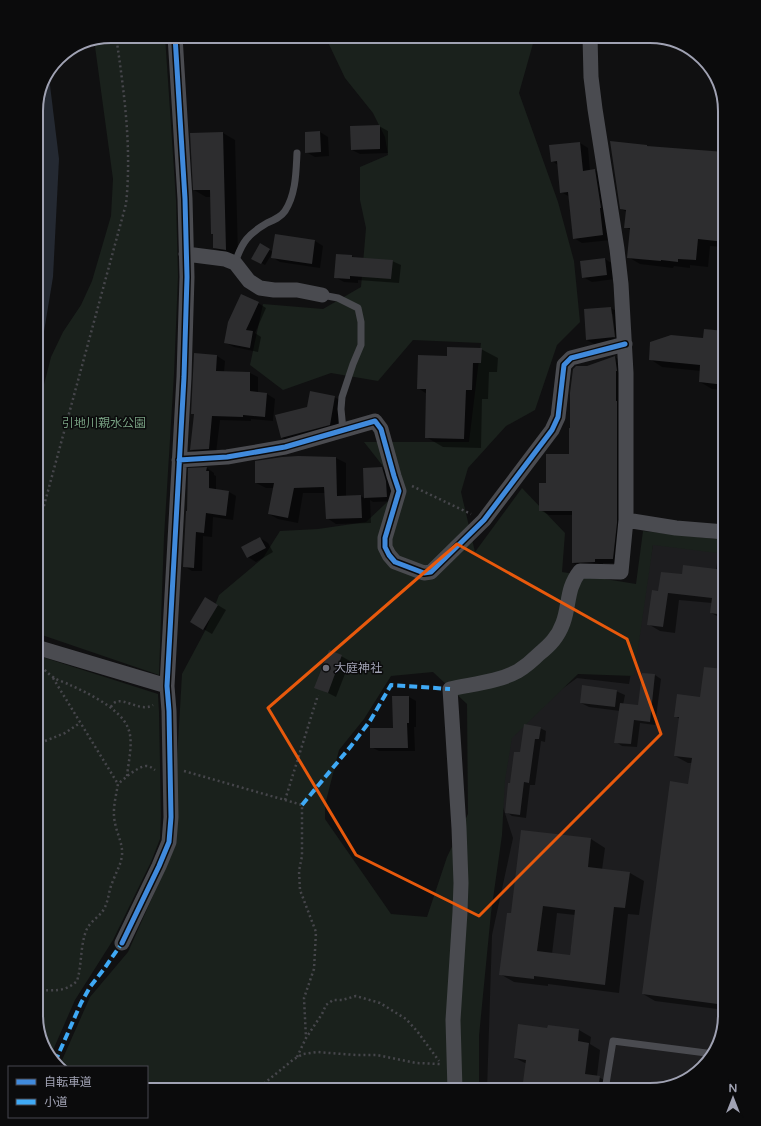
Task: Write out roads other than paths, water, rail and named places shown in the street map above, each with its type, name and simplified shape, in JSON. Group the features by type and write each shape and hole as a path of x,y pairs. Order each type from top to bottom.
{"street":[{"path":"122,943 169,842 171,817 169,711 163,685 179,460 187,277 185,199 175,43"},
{"path":"455,1083 453,1020 461,883 450,689 505,677 527,665 553,642 564,622 570,590 580,571 621,572 626,520 627,455 625,344 618,249 595,109 591,77 590,43"},
{"path":"186,254 225,259 235,262 249,281 260,288 274,290 297,290 322,295"},
{"path":"179,460 228,457 285,447 375,421 381,429 399,491 389,522 385,538 385,547 395,562 424,573 431,572 484,520 552,430 558,417 564,365 571,358 625,344"},
{"path":"626,520 676,528 718,531"},
{"path":"43,649 163,685"}],"lane":[{"path":"235,262 240,248 247,237 254,230 279,217 285,211 292,196 296,176 297,153"},
{"path":"322,295 338,298 358,308 361,322 361,345 352,364 342,397 341,409 343,430"},
{"path":"606,1083 613,1041 706,1053"}],"place":[{"name":"大庭神社","path":"326,668"}],"park label":[{"name":"引地川親水公園","path":"104,423"}]}
